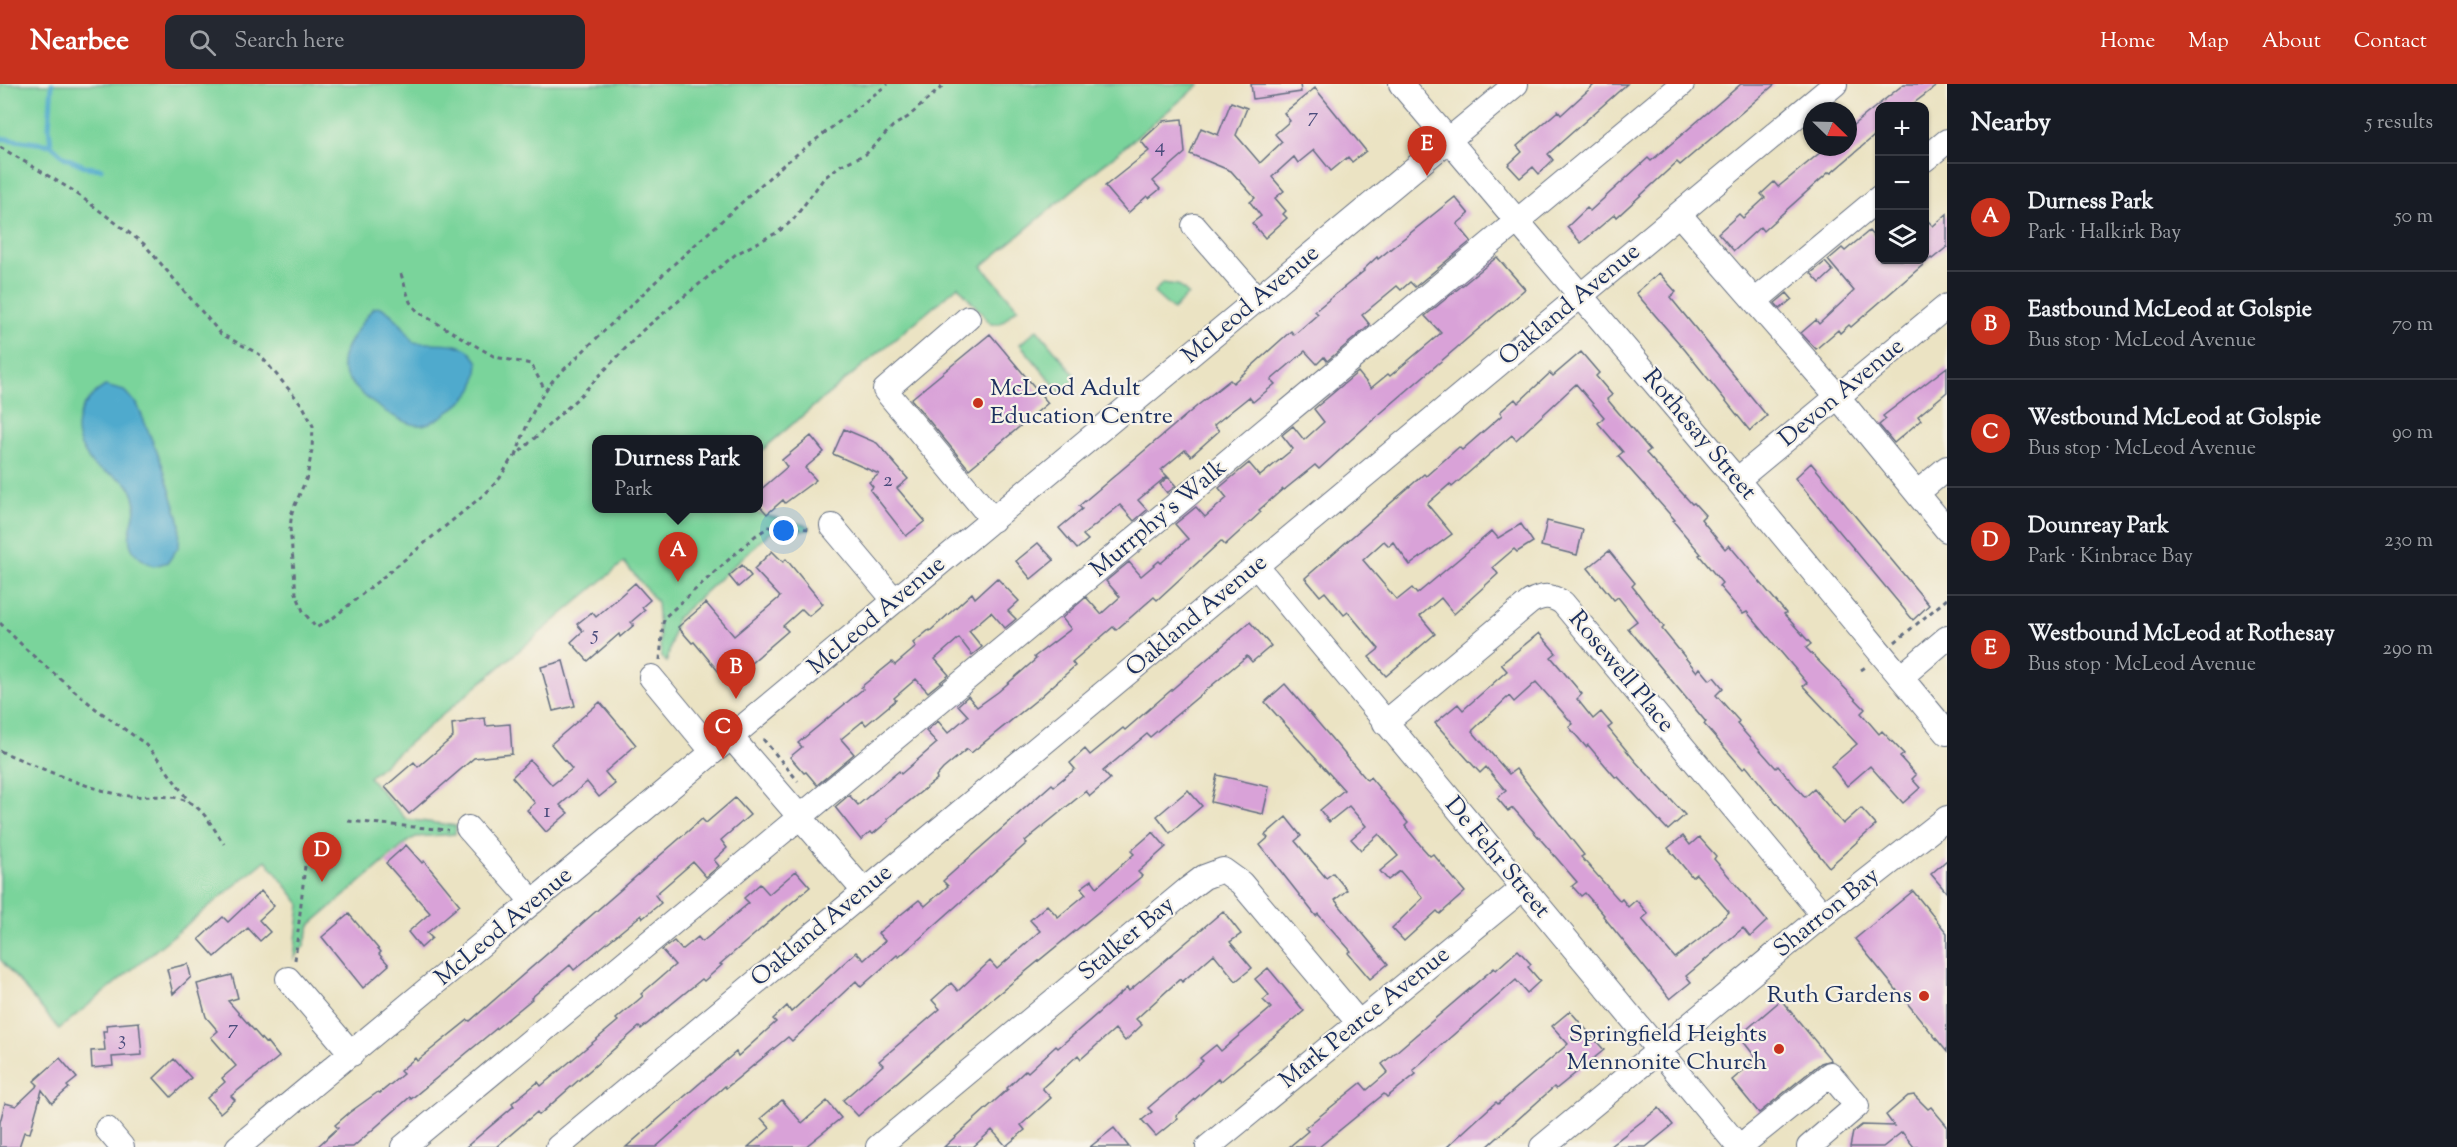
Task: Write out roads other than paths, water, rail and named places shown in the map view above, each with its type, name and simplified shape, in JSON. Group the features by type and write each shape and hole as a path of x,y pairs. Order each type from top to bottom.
{"street":[{"name":"Rothesay Street","path":"1401,84 1519,220 1947,733"},
{"name":"McLeod Avenue","path":"238,1147 1516,84"},
{"name":"Murrphy's Walk","path":"403,1147 1682,84"},
{"name":"Oakland Avenue","path":"558,1147 1834,84"},
{"path":"1929,156 1947,141"},
{"path":"1755,301 1875,201"},
{"path":"1678,214 1838,398 1947,530"},
{"path":"1194,226 1258,300"},
{"name":"Devon Avenue","path":"1737,480 1947,306"},
{"path":"968,318 885,390 993,520"},
{"path":"1917,493 1947,468"},
{"path":"832,526 895,601"},
{"name":"De Fehr Street","path":"1257,567 1522,889 1660,1050 1739,1147"},
{"name":"Rosewell Place","path":"1385,723 1530,602 1539,597 1556,598 1563,603 1823,915"},
{"path":"1901,677 1947,638"},
{"path":"651,677 799,817 864,891"},
{"name":"Sharron Bay","path":"1542,1147 1823,915 1947,818"},
{"path":"468,828 532,902"},
{"name":"Stalker Bay","path":"878,1147 1188,889 1213,872 1223,870 1241,883 1359,1023"},
{"name":"Mark Pearce Avenue","path":"1208,1147 1522,889"},
{"path":"288,979 352,1054"},
{"path":"1739,1147 1830,1074 1857,1106 1809,1147"}],"water":[{"path":"381,307 400,322 413,342 456,345 469,351 478,362 475,383 469,394 450,411 427,424 412,424 387,412 361,393 344,372 343,357 349,342 373,308"},
{"path":"105,386 124,391 137,404 162,464 180,523 179,546 168,562 154,566 140,558 132,549 130,531 135,502 132,491 125,482 93,465 79,442 77,432 80,414 90,399"}],"waterway":[{"path":"51,145 49,127 52,84"},
{"path":"0,138 51,145 64,157 87,167 101,169"}],"place":[{"name":"Westbound McLeod at Rothesay","path":"1427,176"},
{"name":"McLeod Adult Education Centre","path":"978,403"},
{"name":"Durness Park","path":"678,582"},
{"name":"Eastbound McLeod at Golspie","path":"736,699"},
{"name":"Westbound McLeod at Golspie","path":"723,759"},
{"name":"Dounreay Park","path":"322,882"},
{"name":"Ruth Gardens","path":"1924,996"},
{"name":"Springfield Heights Mennonite Church","path":"1779,1049"}]}
